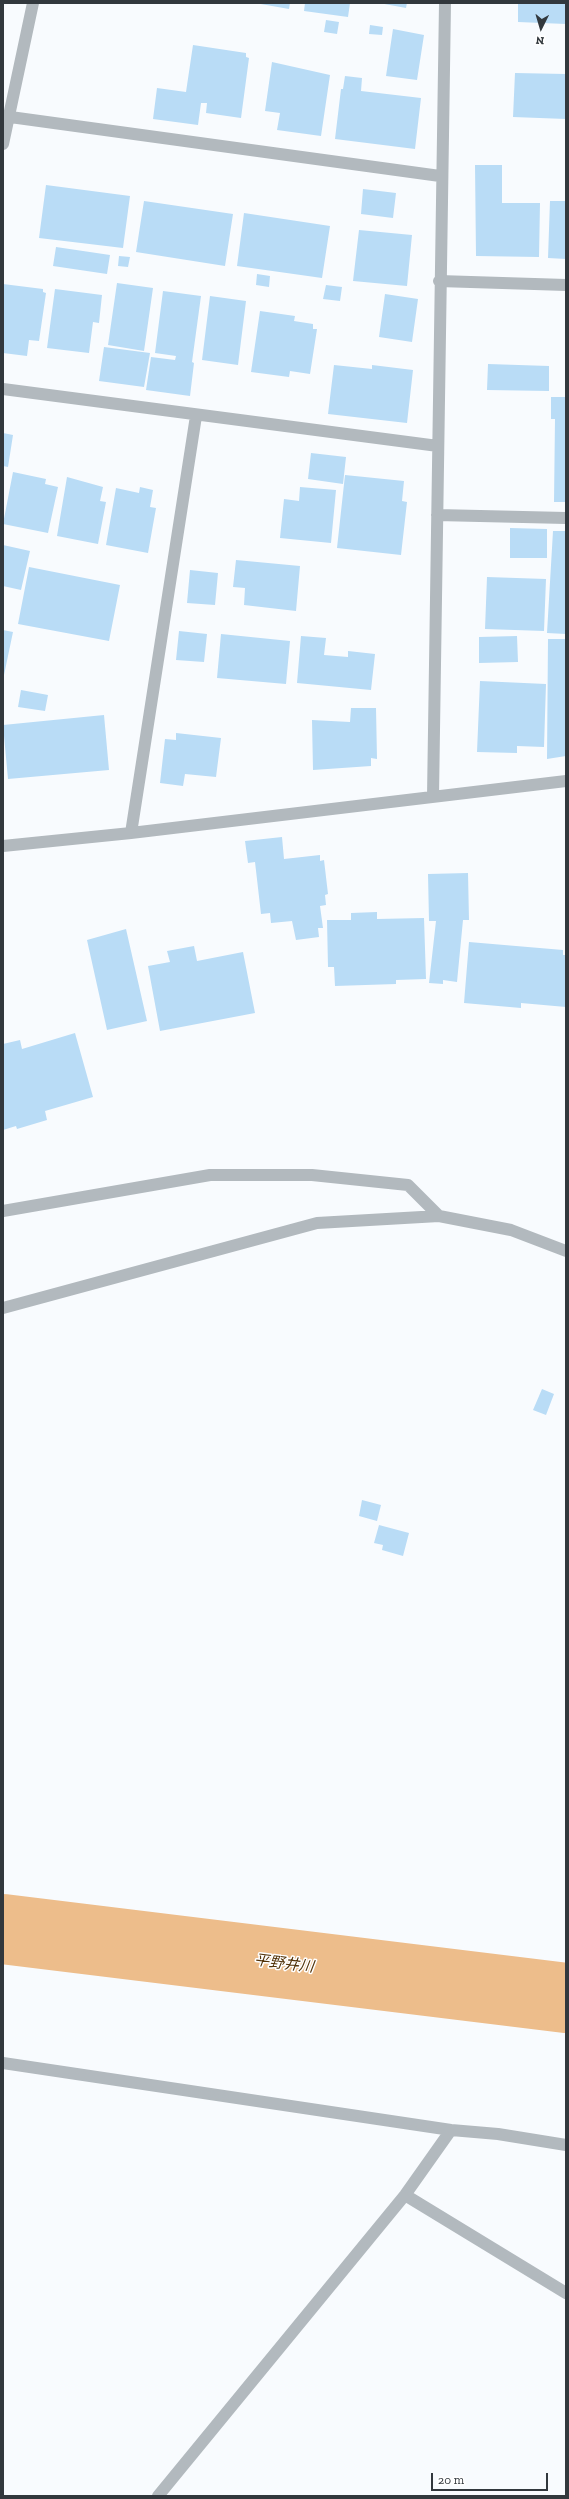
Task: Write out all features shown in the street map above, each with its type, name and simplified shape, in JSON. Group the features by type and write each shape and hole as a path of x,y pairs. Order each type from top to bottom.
{"street":[{"path":"3,144 6,116 33,3"},
{"path":"433,796 440,176 445,3"},
{"path":"6,116 440,176"},
{"path":"439,281 566,285"},
{"path":"3,389 196,416 438,446"},
{"path":"131,833 196,416"},
{"path":"437,515 566,518"},
{"path":"3,846 131,833 566,781"},
{"path":"3,1211 210,1175 312,1175 408,1185 439,1216"},
{"path":"3,1308 317,1223 439,1216 511,1230 566,1251"},
{"path":"3,2063 451,2130 566,2145"},
{"path":"158,2496 405,2195 451,2130"},
{"path":"405,2195 566,2293"}],"building":[{"path":"255,3 290,3 289,9"},
{"path":"305,3 350,3 348,17 304,11"},
{"path":"379,3 407,3 406,8"},
{"path":"518,3 566,3 566,24 518,22"},
{"path":"326,20 339,22 337,34 324,32"},
{"path":"370,25 383,27 382,35 369,34"},
{"path":"393,29 424,35 417,80 386,76"},
{"path":"193,45 246,53 246,57 249,58 241,118 206,113 207,103 201,103 198,125 153,119 157,88 186,92"},
{"path":"272,62 330,75 321,136 277,130 280,113 265,111"},
{"path":"515,73 566,74 566,119 513,117"},
{"path":"345,76 362,78 361,91 421,98 415,149 335,139 341,89 343,89"},
{"path":"475,165 502,165 502,203 540,203 539,257 476,256"},
{"path":"46,185 130,196 123,248 39,238"},
{"path":"363,189 396,193 393,218 361,214"},
{"path":"144,201 233,214 225,266 136,252"},
{"path":"550,201 566,201 566,259 548,258"},
{"path":"244,213 330,226 322,278 237,266"},
{"path":"359,230 412,235 407,286 353,281"},
{"path":"56,247 110,255 107,274 53,266"},
{"path":"119,256 130,257 128,267 118,266"},
{"path":"257,274 270,276 269,287 256,285"},
{"path":"117,283 153,288 144,351 108,345"},
{"path":"3,284 43,289 43,292 46,293 39,341 29,340 27,356 3,353"},
{"path":"326,285 342,287 340,301 323,299"},
{"path":"55,289 102,295 99,323 93,322 89,353 47,348"},
{"path":"163,291 201,296 192,362 194,363 190,396 146,390 151,357 175,360 176,356 155,353"},
{"path":"385,294 418,299 412,342 379,337"},
{"path":"210,296 246,301 238,365 202,360"},
{"path":"260,311 295,316 294,321 313,324 313,329 317,329 310,374 290,371 289,377 251,372"},
{"path":"104,347 150,353 144,387 99,381"},
{"path":"488,364 549,366 549,391 487,390"},
{"path":"334,365 372,369 372,365 413,370 407,423 328,414"},
{"path":"551,397 566,397 566,502 554,502 555,419 551,419"},
{"path":"3,433 13,435 8,467 3,466"},
{"path":"311,453 346,457 343,484 308,479"},
{"path":"13,472 46,479 45,484 58,487 48,533 3,524"},
{"path":"345,475 404,481 402,501 407,502 401,555 337,548"},
{"path":"67,477 103,487 100,501 106,502 98,544 57,536"},
{"path":"140,487 153,490 150,507 156,508 148,553 106,545 116,488 139,493"},
{"path":"300,487 336,490 331,543 280,538 284,499 299,501"},
{"path":"510,528 547,529 547,558 510,558"},
{"path":"553,531 566,531 566,634 547,633"},
{"path":"3,545 30,551 21,590 3,586"},
{"path":"236,560 300,566 296,611 244,605 245,588 233,587"},
{"path":"29,567 120,585 109,641 18,624"},
{"path":"190,570 218,573 215,605 187,603"},
{"path":"487,577 546,579 544,631 485,629"},
{"path":"3,630 13,632 4,675 3,675"},
{"path":"179,631 207,634 204,662 176,660"},
{"path":"221,634 290,641 286,684 217,678"},
{"path":"301,636 326,638 324,655 348,657 348,651 375,654 371,690 297,683"},
{"path":"517,636 518,662 479,663 479,637"},
{"path":"548,639 566,639 566,756 547,759"},
{"path":"480,681 546,684 544,747 517,746 517,753 477,752"},
{"path":"21,690 48,695 45,711 18,707"},
{"path":"351,708 376,708 377,759 371,758 371,766 313,770 312,720 350,722"},
{"path":"104,715 109,770 8,779 3,725"},
{"path":"176,733 221,738 216,777 185,774 183,786 160,783 165,739 176,740"},
{"path":"282,837 284,859 320,855 320,861 324,860 328,894 325,895 326,905 320,906 323,928 318,928 319,937 296,940 292,921 271,923 270,913 261,914 255,862 248,863 245,841"},
{"path":"468,873 469,920 463,920 457,982 443,980 443,984 429,983 436,921 429,921 428,874"},
{"path":"377,912 377,919 424,918 426,979 396,980 396,984 335,986 334,967 328,967 327,920 351,920 351,913"},
{"path":"126,929 147,1021 107,1030 87,940"},
{"path":"469,942 563,950 563,955 566,955 566,1007 521,1003 521,1008 464,1003"},
{"path":"194,946 197,961 243,952 255,1013 160,1031 148,966 170,962 167,951"},
{"path":"75,1033 93,1097 45,1111 47,1120 17,1129 16,1126 3,1130 3,1044 20,1040 22,1049"},
{"path":"542,1389 554,1394 546,1415 533,1410"},
{"path":"362,1500 381,1505 377,1521 359,1516"},
{"path":"379,1525 409,1533 403,1556 382,1550 383,1545 374,1543"}],"waterway":[{"name":"平野井川","path":"3,1929 566,1998"}]}
